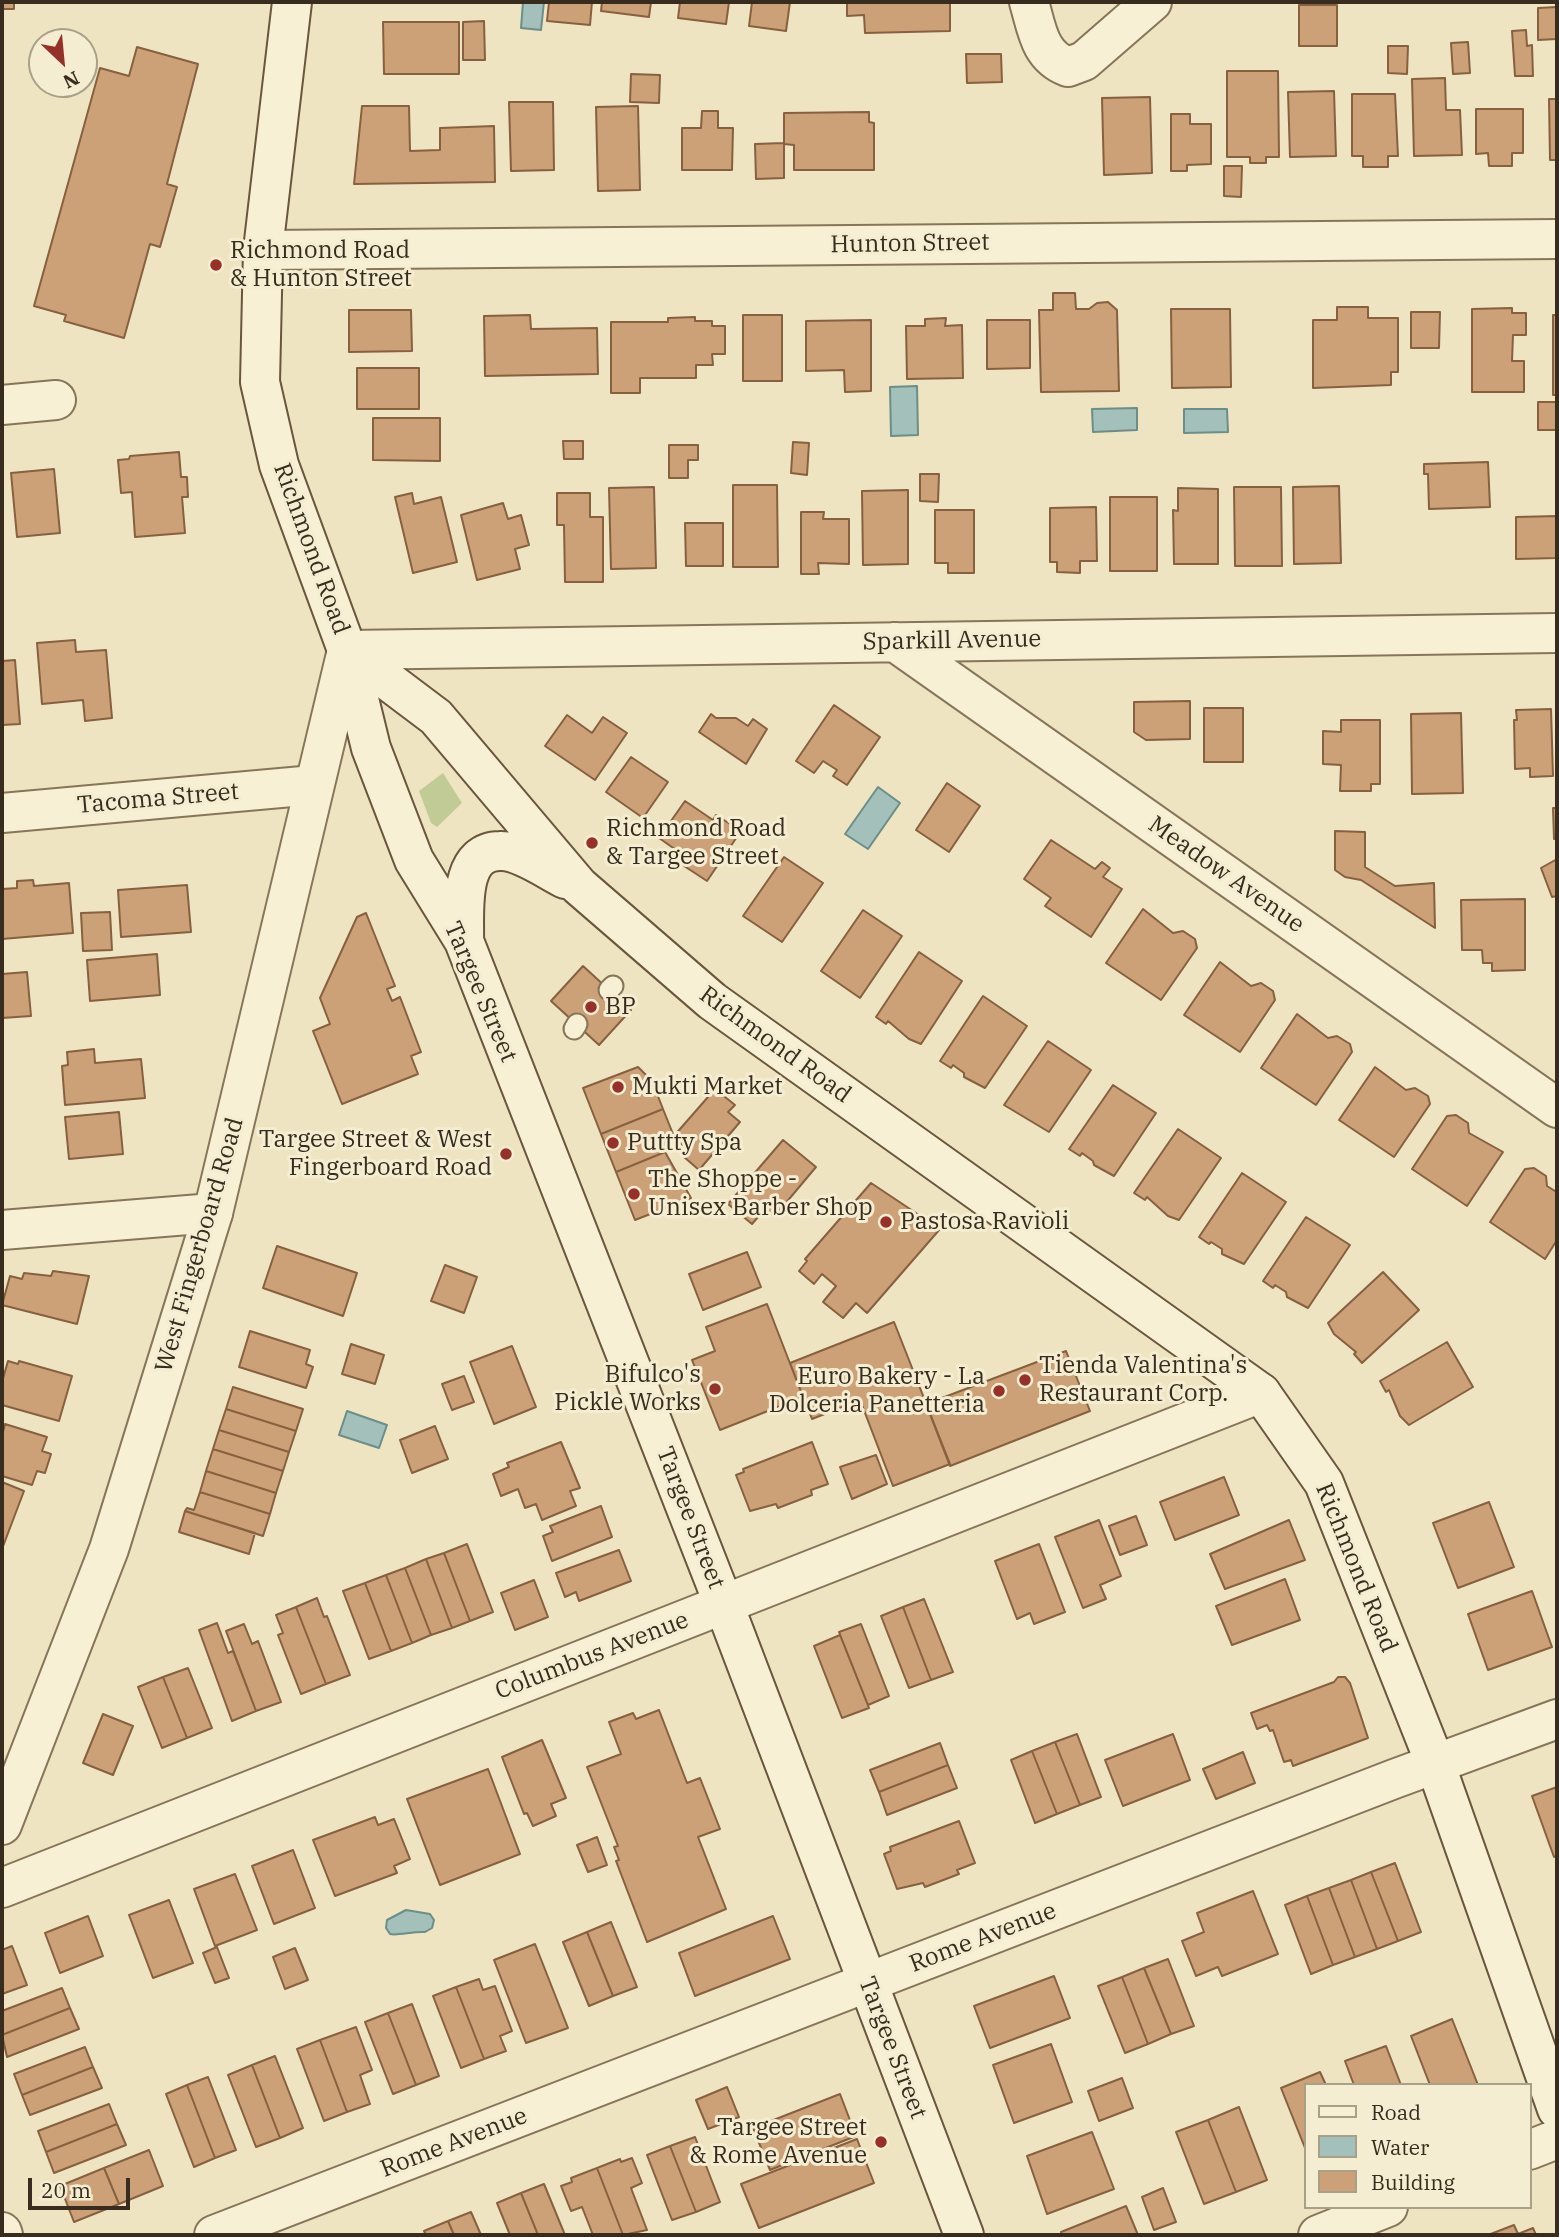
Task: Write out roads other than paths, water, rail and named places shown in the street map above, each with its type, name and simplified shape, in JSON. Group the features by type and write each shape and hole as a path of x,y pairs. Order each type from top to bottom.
{"street":[{"name":"Richmond Road","path":"292,2 263,250 260,382 279,465 347,650 436,717 579,886 712,1001 1261,1393 1324,1483 1435,1763 1557,2109"},
{"path":"1029,2 1041,43 1053,62 1068,67 1084,61 1152,2"},
{"name":"Hunton Street","path":"263,250 1557,239"},
{"path":"2,405 56,400"},
{"name":"Sparkill Avenue","path":"347,650 1557,633"},
{"name":"Meadow Avenue","path":"895,642 1557,1108"},
{"name":"West Fingerboard Road","path":"2,1825 109,1549 214,1213 347,650"},
{"name":"Targee Street","path":"347,650 369,742 414,860 464,941 724,1605 964,2235"},
{"name":"Tacoma Street","path":"2,813 314,785"},
{"path":"464,941 466,887 472,864 486,853 501,850 579,886"},
{"path":"2,1230 214,1213"},
{"name":"Columbus Avenue","path":"2,1888 1261,1393"},
{"name":"Rome Avenue","path":"214,2235 1435,1763 1557,1719"},
{"path":"1531,2149 1557,2139"},
{"path":"1318,2235 1383,2209"}],"water":[{"path":"523,2 544,2 541,30 521,28"},
{"path":"917,386 918,435 891,436 890,387"},
{"path":"1137,408 1137,430 1093,432 1092,409"},
{"path":"1184,409 1227,409 1228,432 1184,433"},
{"path":"878,787 900,803 868,849 845,834"},
{"path":"347,1411 387,1425 379,1448 339,1435"},
{"path":"406,1910 430,1914 434,1920 432,1928 425,1932 390,1934 386,1928 387,1920"}],"place":[{"name":"Richmond Road & Hunton Street","path":"216,265"},
{"name":"Richmond Road & Targee Street","path":"592,843"},
{"name":"BP","path":"591,1007"},
{"name":"Mukti Market","path":"618,1087"},
{"name":"Puttty Spa","path":"613,1143"},
{"name":"Targee Street & West Fingerboard Road","path":"506,1154"},
{"name":"The Shoppe - Unisex Barber Shop","path":"634,1194"},
{"name":"Pastosa Ravioli","path":"886,1222"},
{"name":"Tienda Valentina's Restaurant Corp.","path":"1025,1380"},
{"name":"Bifulco's Pickle Works","path":"715,1389"},
{"name":"Euro Bakery - La Dolceria Panetteria","path":"999,1391"},
{"name":"Targee Street & Rome Avenue","path":"881,2142"}]}
